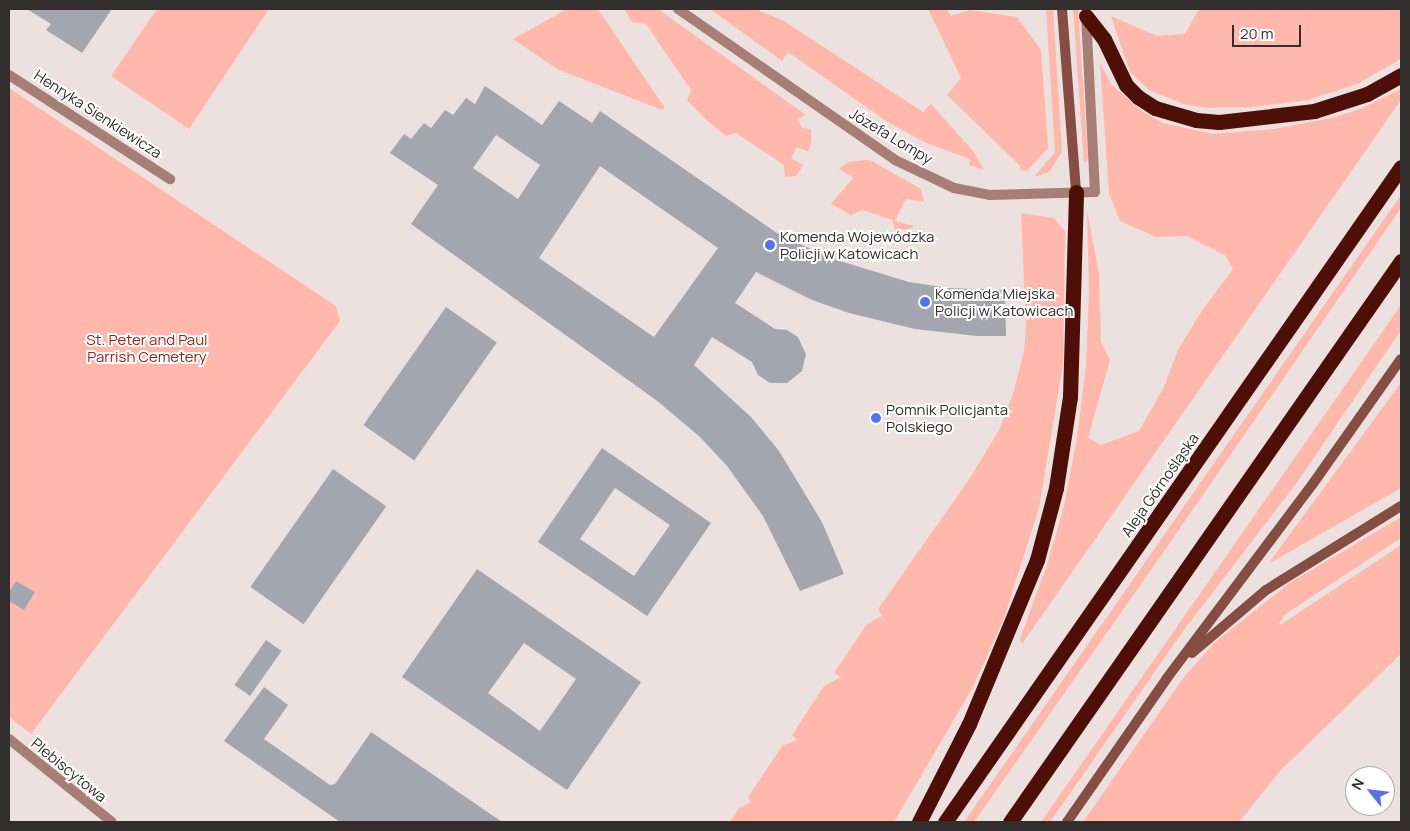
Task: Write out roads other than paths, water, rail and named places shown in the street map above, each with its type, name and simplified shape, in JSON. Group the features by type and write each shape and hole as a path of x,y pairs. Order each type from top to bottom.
{"highway":[{"path":"1086,12 1104,39 1117,70 1138,97 1155,108 1196,120 1219,122 1314,111 1367,94 1401,75"},
{"name":"Aleja Górnośląska","path":"945,822 1401,167"},
{"path":"919,822 969,724 1037,560 1056,488 1070,397 1076,192"},
{"path":"1010,822 1401,261"}],"street":[{"name":"Józefa Lompy","path":"678,9 846,129 896,160 942,183 989,195 1095,192 1086,12"},
{"path":"1062,9 1076,192"},
{"name":"Henryka Sienkiewicza","path":"9,75 170,178"},
{"path":"1067,822 1167,678 1312,485 1401,359"},
{"path":"1167,678 1200,644 1266,590 1401,506"},
{"name":"Plebiscytowa","path":"9,739 106,821"}],"place":[{"name":"Komenda Wojewódzka Policji w Katowicach","path":"770,245"},
{"name":"Komenda Miejska Policji w Katowicach","path":"925,302"},
{"name":"Pomnik Policjanta Polskiego","path":"876,418"}],"park label":[{"name":"St. Peter and Paul Parrish Cemetery","path":"147,348"}]}
